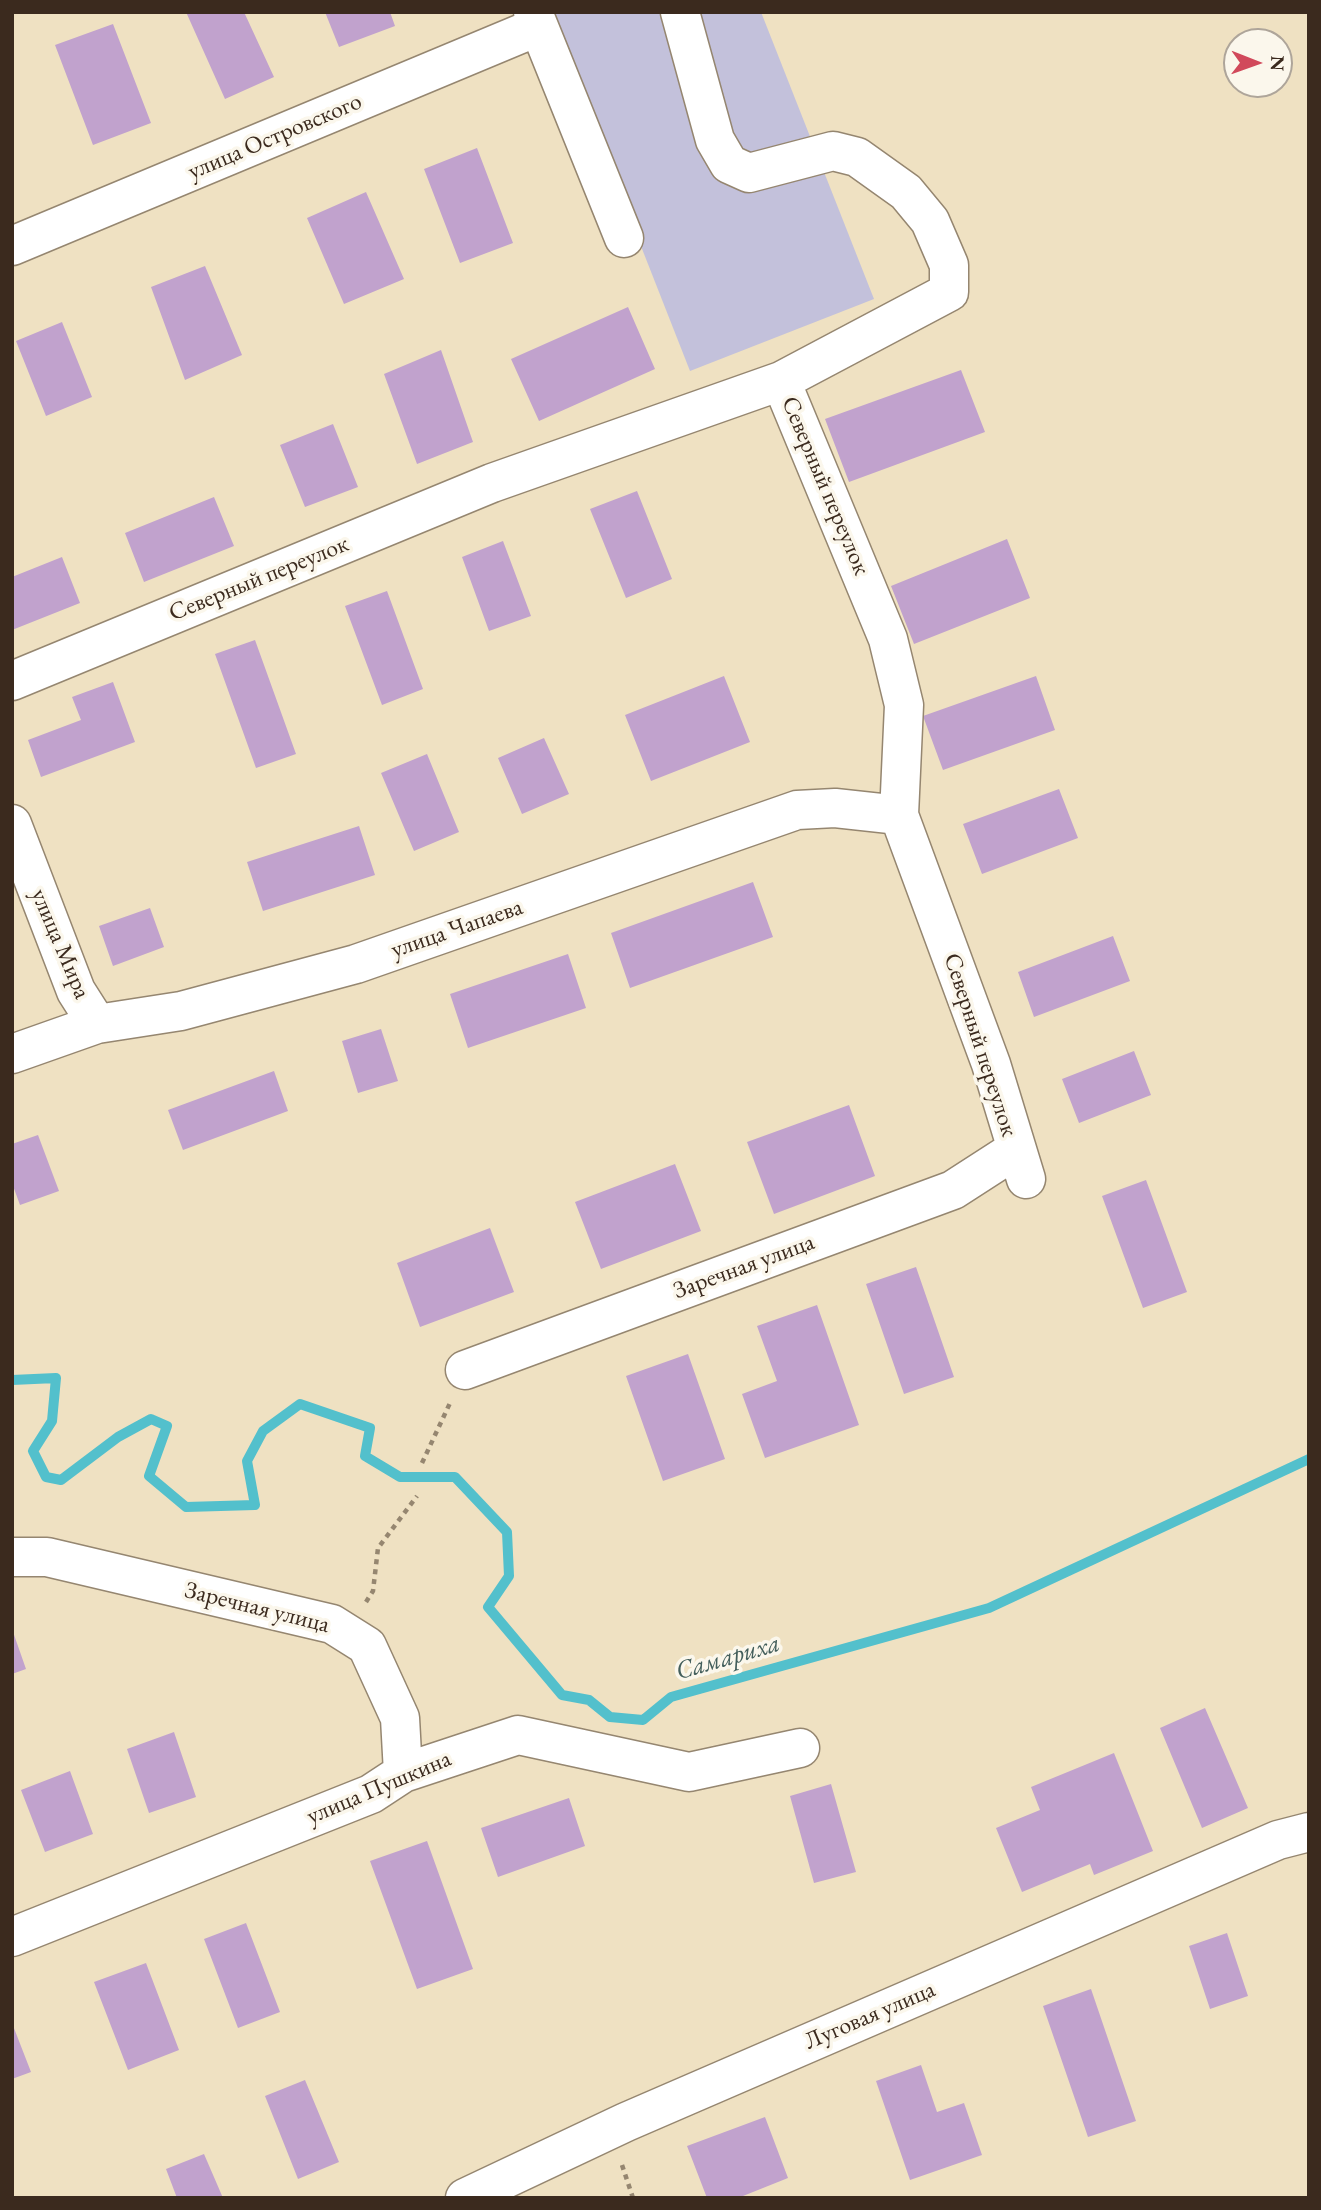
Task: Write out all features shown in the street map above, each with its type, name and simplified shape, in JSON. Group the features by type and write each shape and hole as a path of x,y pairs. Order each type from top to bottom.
{"street":[{"path":"680,12 715,140 729,164 749,173 832,151 857,157 906,192 930,221 949,265 950,292 781,381"},
{"path":"535,20 624,238"},
{"name":"улица Островского","path":"12,246 535,20"},
{"name":"Северный переулок","path":"12,681 492,483 781,381 888,639 904,705 898,816 991,1065 1020,1165"},
{"name":"улица Чапаева","path":"12,1054 97,1024 181,1011 356,964 797,810 835,808 898,816"},
{"name":"улица Мира","path":"12,824 76,991 97,1024"},
{"name":"Заречная улица","path":"465,1370 1020,1165"},
{"name":"Заречная улица","path":"12,1557 47,1557 332,1624 367,1646 400,1718 403,1773"},
{"name":"улица Пушкина","path":"12,1937 371,1794 403,1773 518,1735 689,1772 800,1748"},
{"name":"Луговая улица","path":"465,2198 626,2122 1293,1836"}],"path":[{"path":"422,1463 465,1370"},
{"path":"346,1633 373,1591 378,1548 417,1496"}],"shaded area":[{"path":"549,12 761,12 874,299 690,371"}],"building":[{"path":"186,12 244,12 274,77 225,99"},
{"path":"325,12 390,12 395,26 339,47"},
{"path":"113,24 151,123 93,145 55,45"},
{"path":"477,148 513,243 460,263 424,169"},
{"path":"366,192 404,279 344,304 307,218"},
{"path":"205,266 242,355 185,380 151,287"},
{"path":"628,307 655,369 539,421 511,359"},
{"path":"62,322 92,397 46,416 16,341"},
{"path":"441,350 473,442 417,464 384,374"},
{"path":"961,370 985,432 849,482 825,419"},
{"path":"333,424 358,487 305,507 280,445"},
{"path":"637,491 672,579 626,598 590,509"},
{"path":"214,497 234,546 144,582 125,533"},
{"path":"1007,539 1030,598 914,644 891,586"},
{"path":"503,541 531,616 489,631 462,557"},
{"path":"62,557 80,603 12,630 12,577"},
{"path":"387,591 423,689 382,705 345,606"},
{"path":"255,640 296,754 256,768 215,654"},
{"path":"724,676 750,742 651,781 625,715"},
{"path":"1036,676 1055,730 943,770 923,716"},
{"path":"113,682 135,742 41,777 28,740 81,720 72,697"},
{"path":"544,738 569,794 522,814 498,758"},
{"path":"427,754 459,832 414,851 381,773"},
{"path":"1059,789 1078,838 982,874 963,824"},
{"path":"359,826 375,875 263,911 247,862"},
{"path":"753,882 773,937 630,988 611,933"},
{"path":"150,908 164,947 113,966 99,926"},
{"path":"1113,936 1130,981 1034,1017 1018,972"},
{"path":"568,954 586,1008 468,1048 450,994"},
{"path":"381,1029 398,1081 358,1093 342,1041"},
{"path":"1134,1051 1151,1095 1079,1123 1062,1079"},
{"path":"274,1071 288,1111 183,1150 168,1110"},
{"path":"849,1105 875,1176 774,1214 747,1142"},
{"path":"38,1135 59,1191 20,1205 12,1183 12,1144"},
{"path":"675,1164 701,1231 601,1269 575,1202"},
{"path":"1146,1180 1187,1292 1143,1308 1102,1196"},
{"path":"490,1228 514,1292 420,1327 397,1263"},
{"path":"916,1267 954,1377 904,1394 866,1284"},
{"path":"817,1305 859,1425 765,1458 742,1394 777,1381 757,1326"},
{"path":"688,1354 725,1459 663,1481 626,1376"},
{"path":"12,1629 26,1669 12,1674"},
{"path":"1205,1708 1248,1808 1202,1828 1160,1728"},
{"path":"174,1732 196,1797 149,1813 127,1749"},
{"path":"1114,1753 1153,1851 1094,1875 1090,1864 1022,1892 996,1828 1040,1810 1031,1787"},
{"path":"70,1771 93,1834 45,1852 21,1790"},
{"path":"831,1784 856,1872 814,1883 790,1796"},
{"path":"569,1798 585,1846 498,1877 481,1828"},
{"path":"427,1841 473,1969 417,1989 370,1861"},
{"path":"246,1923 280,2012 238,2028 204,1939"},
{"path":"1227,1933 1248,1996 1210,2009 1189,1946"},
{"path":"146,1963 179,2050 128,2070 94,1982"},
{"path":"1091,1989 1136,2121 1088,2137 1043,2006"},
{"path":"12,2023 31,2072 12,2079"},
{"path":"921,2065 937,2112 964,2103 982,2155 910,2180 876,2081"},
{"path":"305,2080 339,2162 298,2179 265,2096"},
{"path":"765,2117 788,2178 738,2198 707,2198 687,2146"},
{"path":"204,2154 223,2198 177,2198 166,2169"}],"waterway":[{"name":"Самариха","path":"12,1380 56,1378 52,1421 33,1451 46,1477 61,1480 118,1437 151,1419 167,1426 149,1476 186,1507 255,1505 247,1461 263,1431 300,1404 370,1428 365,1456 400,1477 455,1477 507,1532 509,1576 488,1607 562,1695 589,1700 610,1717 643,1720 671,1697 989,1608 1309,1459"}]}
